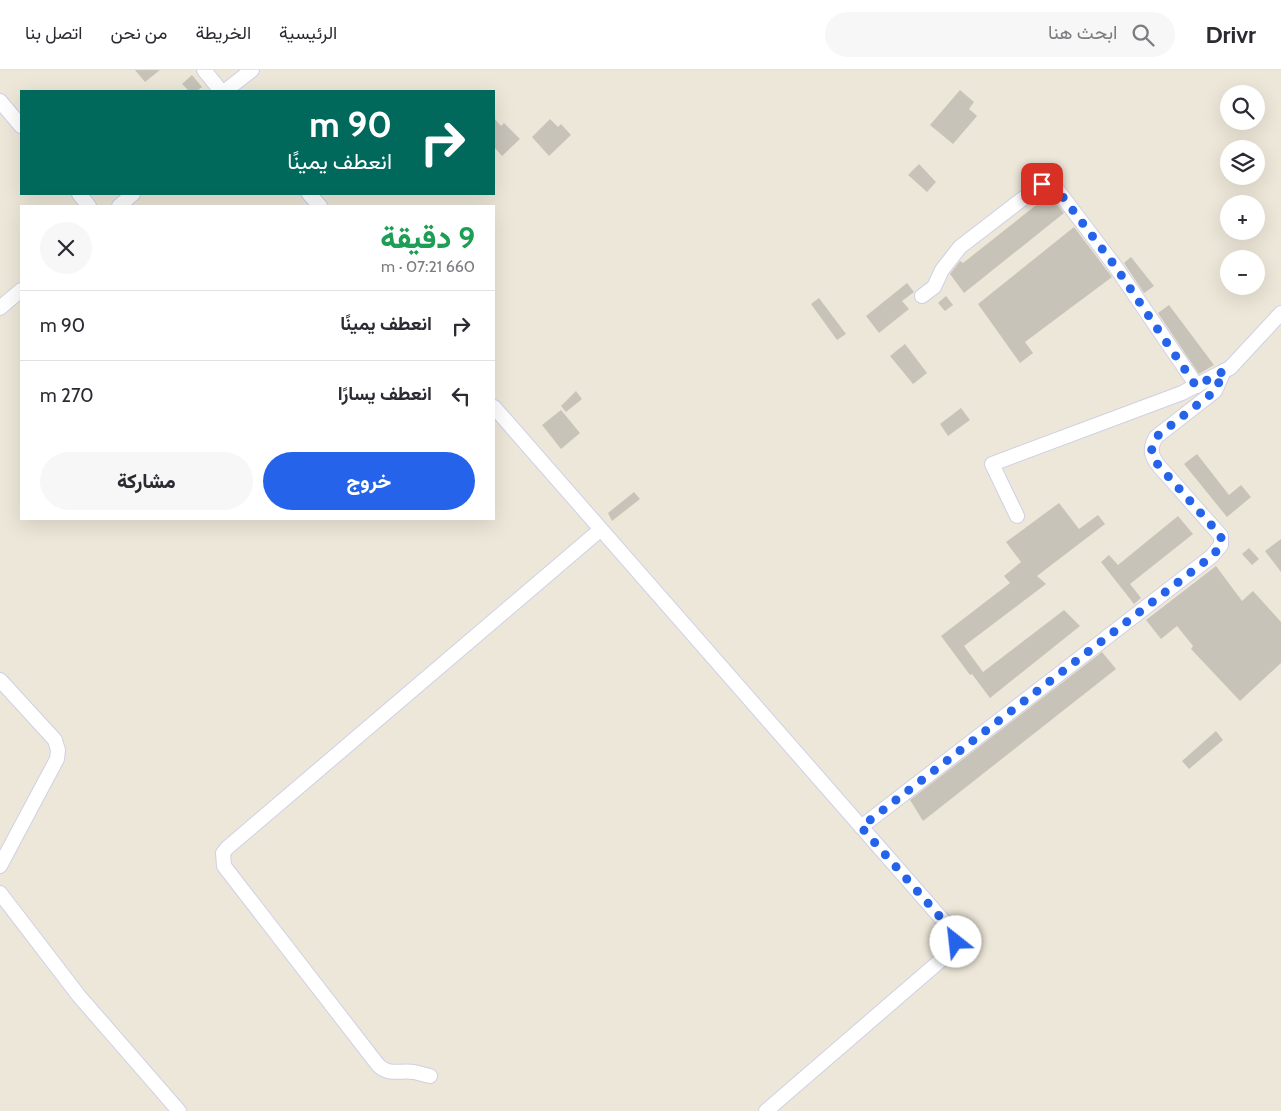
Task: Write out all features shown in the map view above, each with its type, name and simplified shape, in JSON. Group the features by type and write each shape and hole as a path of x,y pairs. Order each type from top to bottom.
{"street":[{"path":"204,70 222,90"},
{"path":"224,90 252,70"},
{"path":"0,101 20,125"},
{"path":"922,296 934,287 942,270 960,247 1042,184 1056,188 1115,266 1196,386"},
{"path":"80,195 88,205"},
{"path":"120,205 132,195"},
{"path":"310,195 319,205"},
{"path":"0,308 20,291"},
{"path":"1017,516 992,464 1182,393 1196,386 1230,368 1281,314"},
{"path":"861,827 1212,556 1221,546 1221,536 1152,457 1151,446 1156,437 1215,391 1224,371"},
{"path":"495,408 955,935 954,946 766,1111"},
{"path":"430,1076 413,1072 395,1073 384,1071 378,1065 224,866 224,853 227,848 600,530"},
{"path":"0,680 55,740 58,750 57,759 0,866"},
{"path":"0,894 79,996 179,1111"}],"building":[{"path":"135,70 160,70 145,82"},
{"path":"192,75 202,87 198,90 188,90 182,84"},
{"path":"960,90 974,102 969,109 977,116 953,144 930,125"},
{"path":"495,119 501,126 504,123 520,139 502,156 495,148"},
{"path":"550,119 558,127 561,124 571,135 549,156 532,137"},
{"path":"919,164 936,182 927,192 908,175"},
{"path":"1049,195 1064,213 964,293 950,274 960,261 963,263"},
{"path":"1074,227 1112,277 1025,342 1033,353 1020,363 978,304"},
{"path":"1131,257 1154,286 1144,293 1124,263"},
{"path":"907,283 914,292 902,301 909,309 879,333 866,316"},
{"path":"946,296 953,305 945,311 938,303"},
{"path":"819,298 846,334 837,340 811,304"},
{"path":"1169,305 1214,365 1199,374 1158,313"},
{"path":"905,344 927,373 913,384 890,356"},
{"path":"576,391 582,399 566,412 561,406"},
{"path":"961,408 970,420 948,436 940,424"},
{"path":"561,410 580,433 561,449 542,425"},
{"path":"1197,454 1229,495 1241,485 1251,497 1227,517 1184,464"},
{"path":"634,492 640,499 612,521 608,513"},
{"path":"1059,503 1079,529 1098,515 1105,524 1037,576 1046,584 964,646 983,672 1064,610 1080,626 990,698 941,636 1010,583 1004,576 1021,562 1006,542"},
{"path":"1178,516 1193,534 1130,584 1141,598 1134,604 1101,562 1109,555 1118,565"},
{"path":"1281,539 1281,572 1265,551"},
{"path":"1249,548 1259,559 1252,565 1242,554"},
{"path":"1216,566 1242,601 1253,591 1281,622 1281,663 1240,701 1191,649 1193,646 1177,626 1161,639 1146,620"},
{"path":"1102,652 1116,669 923,821 910,800"},
{"path":"1216,731 1223,740 1189,769 1182,761"}],"route":[{"path":"956,942 955,935 948,926 861,827 1212,556 1221,546 1221,536 1159,466 1152,457 1151,446 1156,437 1215,391 1224,371 1196,386 1115,266 1056,188 1042,184"}]}
